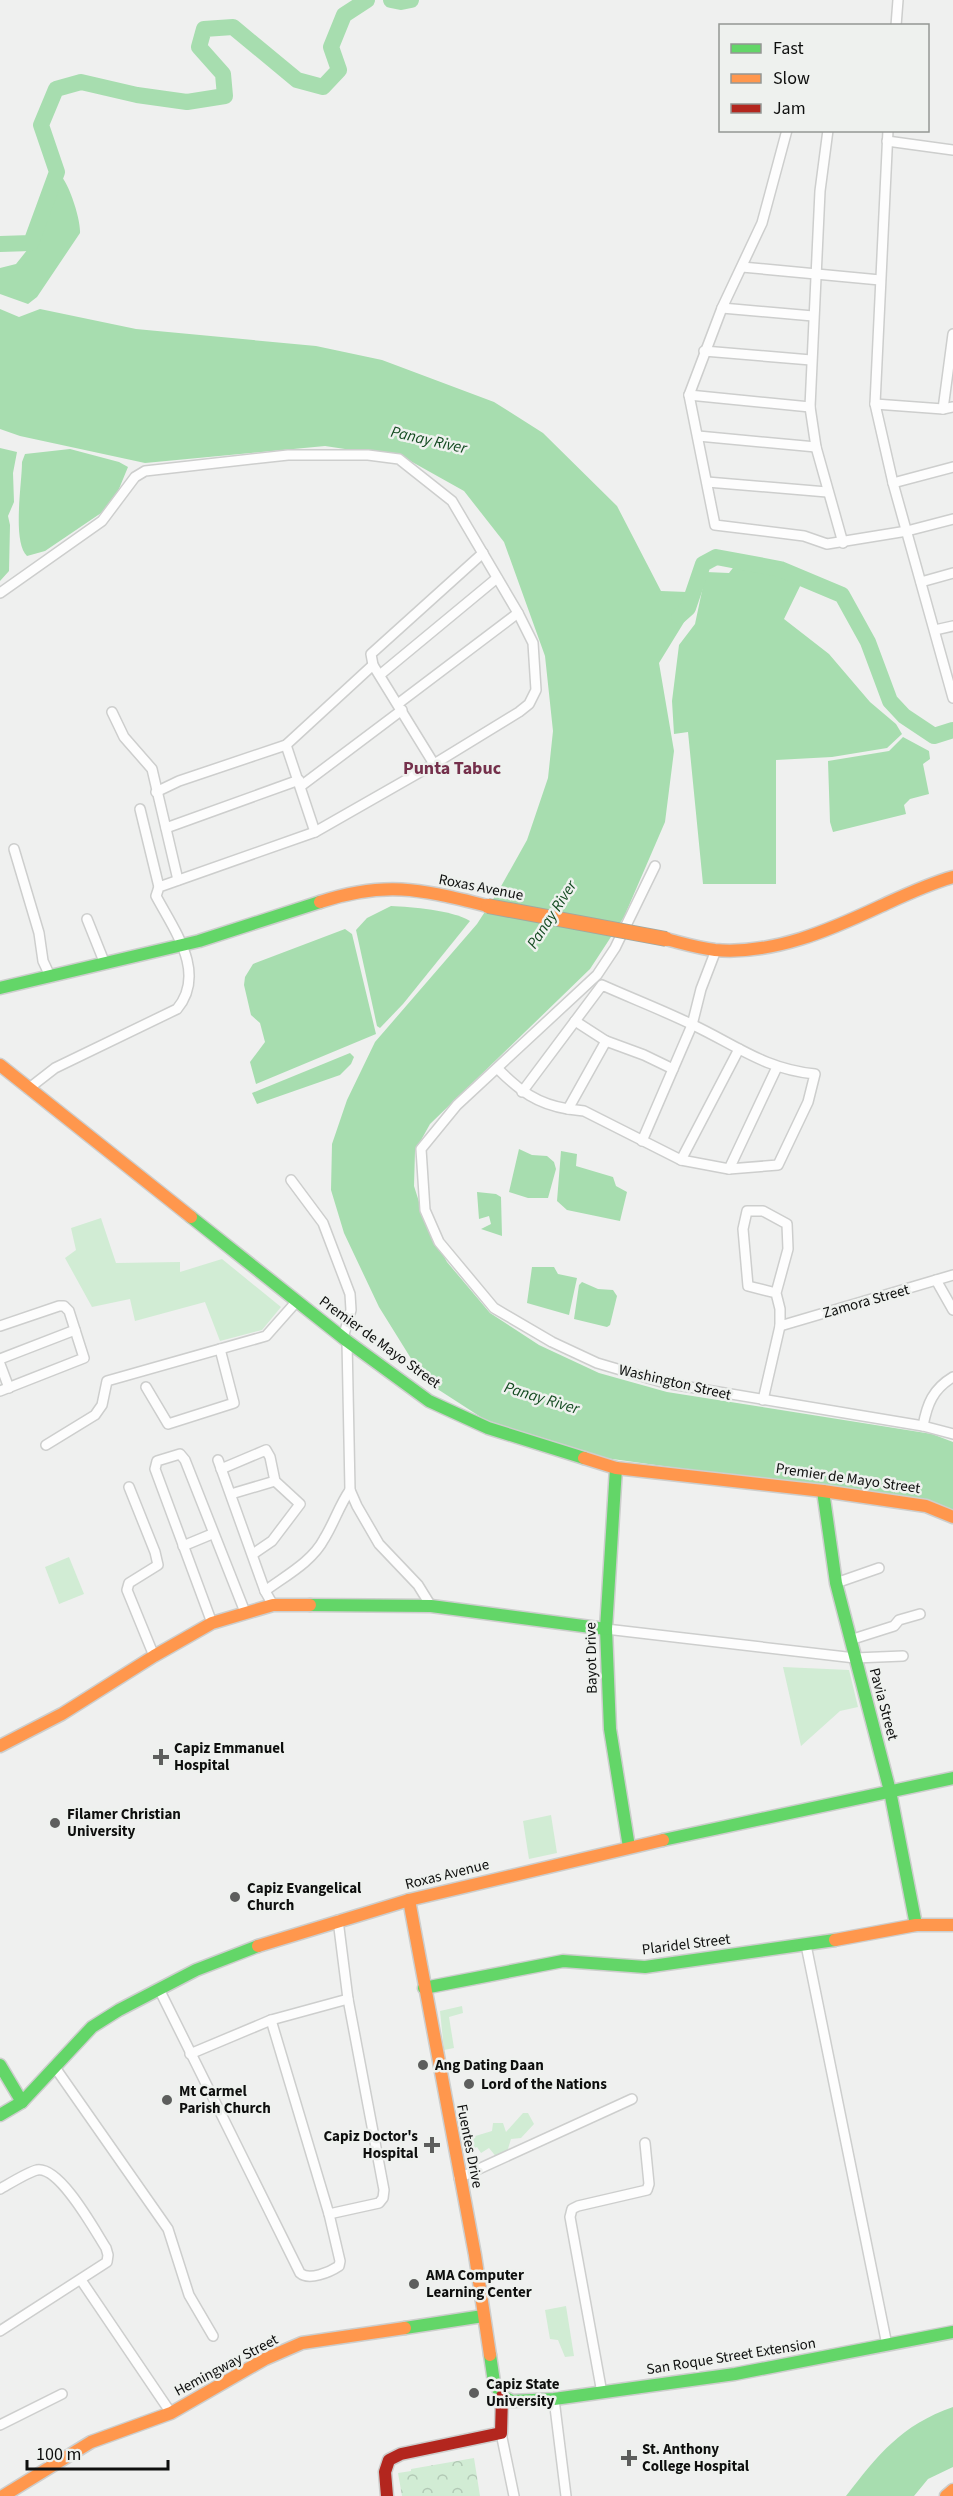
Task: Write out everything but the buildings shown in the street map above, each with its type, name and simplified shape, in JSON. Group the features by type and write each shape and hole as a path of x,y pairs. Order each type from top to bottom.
{"main road":[{"name":"Roxas Avenue","path":"0,988 183,946 318,903 367,890 387,888 413,890 716,950 754,950 819,932 934,882 953,877"},
{"name":"Premier de Mayo Street","path":"0,1065 345,1340 429,1401 488,1428 616,1468 823,1491 926,1506 953,1517"},
{"name":"Bayot Drive","path":"616,1468 606,1629 610,1729 629,1847"},
{"name":"Pavia Street","path":"823,1491 836,1583 890,1791 916,1925"},
{"path":"0,1746 62,1714 154,1656 212,1623 273,1605 430,1606 606,1629"},
{"name":"Roxas Avenue","path":"0,2115 22,2102 92,2027 119,2010 196,1970 251,1948 409,1900 629,1847 953,1778"},
{"name":"Fuentes Drive","path":"409,1900 475,2255 494,2382 507,2398 501,2433"},
{"name":"Plaridel Street","path":"424,1988 563,1961 645,1967 806,1945 916,1925 953,1925"},
{"path":"0,2065 22,2102"},
{"name":"Hemingway Street","path":"3,2496 91,2442 171,2413 265,2359 302,2343 483,2316"},
{"name":"San Roque Street Extension","path":"507,2398 554,2399 735,2374 953,2332"},
{"path":"387,2496 385,2472 389,2460 401,2454 501,2433"},
{"path":"946,2496 953,2490"}],"street":[{"path":"896,24 898,0"},
{"path":"786,132 762,223 722,308 689,395 715,525 804,536 827,544 907,531 953,519"},
{"path":"828,132 820,191 810,407 816,447 843,543"},
{"path":"888,132 875,404 893,483 951,680 953,698"},
{"path":"887,141 953,150"},
{"path":"742,267 880,280"},
{"path":"722,308 813,316"},
{"path":"875,404 948,408 953,334"},
{"path":"704,351 811,360"},
{"path":"689,395 810,407"},
{"path":"698,436 816,447"},
{"path":"0,593 102,520 135,477 144,471 288,455 368,455 399,459 452,501 518,613 533,643 536,690 530,704 434,764 315,831 159,887"},
{"path":"893,483 953,467"},
{"path":"707,482 827,492"},
{"path":"434,764 381,674 373,665 371,654 483,553"},
{"path":"921,582 953,573"},
{"path":"381,674 497,578"},
{"path":"166,828 300,783 518,613"},
{"path":"935,630 953,626"},
{"path":"156,792 179,781 285,745 373,665"},
{"path":"112,712 124,737 152,769 178,880"},
{"path":"285,745 315,831"},
{"path":"28,1089 55,1068 177,1009 186,998 190,985 183,946 156,896 159,887 140,809"},
{"path":"14,849 39,933 43,960 50,976"},
{"name":"Washington Street","path":"655,866 615,948 597,975 457,1105 421,1149 425,1210 439,1242 463,1274 494,1308 552,1342 597,1363 665,1383 923,1426 953,1434"},
{"path":"87,919 105,964"},
{"path":"642,1141 692,1024 701,989 716,950"},
{"path":"498,1069 522,1092 551,1106 584,1111 681,1160 729,1169 778,1165 808,1102 815,1074 790,1072 777,1067 692,1024 602,985 522,1092"},
{"path":"575,1021 606,1041 673,1069"},
{"path":"568,1109 606,1041"},
{"path":"681,1160 739,1049"},
{"path":"729,1169 777,1067"},
{"path":"291,1180 323,1223 350,1294 351,1310 345,1340 350,1490 379,1544 418,1585 430,1606"},
{"path":"763,1400 780,1326 780,1309 776,1293 788,1249 788,1224 763,1211 747,1211 743,1229 748,1286 776,1293"},
{"name":"Zamora Street","path":"780,1326 953,1275"},
{"path":"936,1280 953,1310"},
{"path":"46,1445 95,1415 102,1405 107,1381 266,1336 297,1301"},
{"path":"0,1326 59,1306 69,1311 84,1358 4,1390 0,1364"},
{"path":"0,1359 75,1330"},
{"path":"146,1387 168,1424 234,1402 220,1349"},
{"path":"923,1426 931,1396 942,1384 953,1377"},
{"path":"253,1554 272,1540 300,1504 275,1481 270,1457 266,1450 220,1465 265,1591 273,1605"},
{"path":"212,1623 155,1469 157,1461 180,1454 185,1460 212,1534 245,1612"},
{"path":"231,1494 275,1481"},
{"path":"129,1487 158,1565 129,1583 127,1590 154,1656"},
{"path":"265,1591 310,1557 324,1540 340,1505 350,1490"},
{"path":"183,1546 212,1534"},
{"path":"836,1583 879,1568"},
{"path":"850,1640 894,1626 899,1620 920,1614"},
{"path":"606,1629 855,1658 903,1656"},
{"path":"329,2214 379,2203 383,2198 384,2190 348,1999 338,1920"},
{"path":"806,1945 888,2345"},
{"path":"159,1989 304,2277 339,2266 340,2261 329,2214 271,2020"},
{"path":"190,2054 271,2020 348,1999"},
{"path":"54,2066 168,2229 189,2295 213,2336"},
{"path":"459,2178 632,2099"},
{"path":"602,2393 570,2217 572,2209 578,2206 647,2190 649,2184 645,2142"},
{"path":"0,2189 38,2170 47,2172 68,2190 106,2248 108,2255 107,2262 0,2331"},
{"path":"81,2280 171,2413"},
{"path":"0,2426 62,2394"},
{"path":"554,2399 566,2496"},
{"name":"Fuentes Drive","path":"501,2433 514,2496"}],"green space":[{"path":"101,1218 116,1263 180,1262 180,1272 222,1259 281,1307 262,1330 220,1341 205,1302 135,1321 130,1299 92,1307 65,1258 76,1250 71,1228"},
{"path":"69,1557 84,1594 59,1604 45,1567"},
{"path":"783,1667 849,1670 858,1707 840,1711 801,1746"},
{"path":"551,1815 557,1853 529,1859 523,1821"},
{"path":"462,2006 463,2013 449,2017 454,2048 444,2050 440,2011"},
{"path":"523,2113 528,2113 534,2124 521,2138 511,2139 507,2152 498,2159 489,2148 481,2153 477,2147 464,2153 462,2140 492,2131 493,2123 503,2123 506,2132"},
{"path":"566,2306 574,2356 565,2357 558,2340 550,2339 545,2310"},
{"path":"474,2458 480,2496 402,2496 398,2473"}],"water":[{"path":"57,172 65,182 73,200 80,233 37,297 28,304 0,294 0,268 16,264 36,239 43,225 45,210 55,197 52,181"},
{"name":"Panay River","path":"0,309 19,317 40,309 136,329 316,346 382,360 494,402 543,433 617,506 661,591 687,592 694,606 659,663 674,751 665,822 624,917 590,969 430,1124 415,1151 414,1186 426,1224 447,1262 490,1313 539,1345 599,1373 667,1392 932,1434 953,1442 953,1511 936,1504 598,1457 490,1423 425,1381 379,1307 344,1233 331,1190 332,1144 347,1100 375,1042 477,924 527,840 548,778 553,731 545,656 504,542 464,491 405,458 325,446 145,463 20,436 0,429"},
{"path":"0,448 17,452 13,473 14,502 8,516 10,525 9,571 0,581"},
{"path":"70,449 119,462 128,467 114,501 107,509 45,551 27,556 22,549 19,525 22,462 25,454"},
{"path":"744,561 783,570 804,578 784,619 829,654 870,702 896,724 902,734 887,748 832,757 776,760 776,884 703,884 688,732 674,734 672,701 679,645 695,624 706,572 729,573 736,564"},
{"path":"903,737 929,751 930,759 923,764 929,794 910,799 904,805 906,814 833,832 830,822 828,761 889,751"},
{"path":"391,906 443,912 470,921 403,1004 380,1028 377,1026 356,930 367,918"},
{"path":"345,929 352,934 376,1034 256,1084 250,1062 265,1042 260,1023 251,1015 244,985 245,977 253,964"},
{"path":"350,1053 354,1057 351,1064 340,1075 257,1104 252,1093"},
{"path":"519,1149 532,1155 547,1156 554,1162 556,1169 548,1198 528,1198 509,1192"},
{"path":"561,1151 577,1154 576,1166 613,1177 616,1186 627,1192 620,1221 567,1210 557,1201"},
{"path":"477,1192 496,1194 501,1197 502,1236 481,1229 491,1224 489,1216 479,1219"},
{"path":"532,1267 554,1267 558,1274 577,1278 569,1315 527,1303"},
{"path":"582,1282 598,1289 613,1290 617,1296 610,1325 607,1327 574,1319 579,1285"},
{"path":"953,2407 953,2467 928,2479 914,2496 846,2496 880,2455 905,2432 935,2414"}],"waterway":[{"path":"0,244 31,243 57,172 41,125 56,89 81,82 137,95 187,102 225,96 223,74 199,47 204,29 233,27 297,80 323,87 339,70 331,47 344,15 367,0"},
{"path":"391,0 401,2 411,0"},
{"path":"679,616 688,608 703,564 716,557 780,569 842,595 868,642 890,701 904,716 934,736 953,730"}],"traffic: fast":[{"path":"0,988 199,941 320,902"},
{"path":"191,1217 347,1341 429,1401 488,1428 584,1458"},
{"path":"616,1468 606,1629 610,1729 629,1847"},
{"path":"823,1491 836,1583 890,1791 916,1925"},
{"path":"310,1605 431,1606 606,1629"},
{"path":"663,1840 953,1778"},
{"path":"424,1988 563,1961 645,1967 835,1940"},
{"path":"0,2115 22,2102 92,2027 119,2010 196,1970 258,1946"},
{"path":"0,2065 22,2102"},
{"path":"405,2328 483,2316"},
{"path":"490,2355 494,2382 502,2396 512,2401 554,2399 735,2374 953,2332"}],"traffic: slow":[{"path":"666,939 715,950 737,951 780,945 821,932 917,890 953,877"},
{"path":"320,902 344,895 386,889 424,892 488,906"},
{"path":"488,906 666,939"},
{"path":"0,1065 191,1217"},
{"path":"584,1458 616,1468 823,1491 926,1506 953,1517"},
{"path":"0,1746 62,1714 154,1656 212,1623 273,1605 310,1605"},
{"path":"258,1946 409,1900 663,1840"},
{"path":"409,1900 475,2255 490,2355"},
{"path":"835,1940 916,1925 953,1925"},
{"path":"3,2496 91,2442 171,2413 265,2359 302,2343 405,2328"},
{"path":"946,2496 953,2490"}],"traffic: jam":[{"path":"387,2496 385,2472 389,2460 401,2454 501,2433 502,2396"}],"place":[{"name":"Capiz Emmanuel Hospital","path":"161,1757"},
{"name":"Filamer Christian University","path":"55,1823"},
{"name":"Capiz Evangelical Church","path":"235,1897"},
{"name":"Ang Dating Daan","path":"423,2065"},
{"name":"Lord of the Nations","path":"469,2084"},
{"name":"Mt Carmel Parish Church","path":"167,2100"},
{"name":"Capiz Doctor's Hospital","path":"432,2145"},
{"name":"AMA Computer Learning Center","path":"414,2284"},
{"name":"Capiz State University","path":"474,2393"},
{"name":"St. Anthony College Hospital","path":"629,2458"}],"district":[{"name":"Punta Tabuc","path":"452,768"}]}
